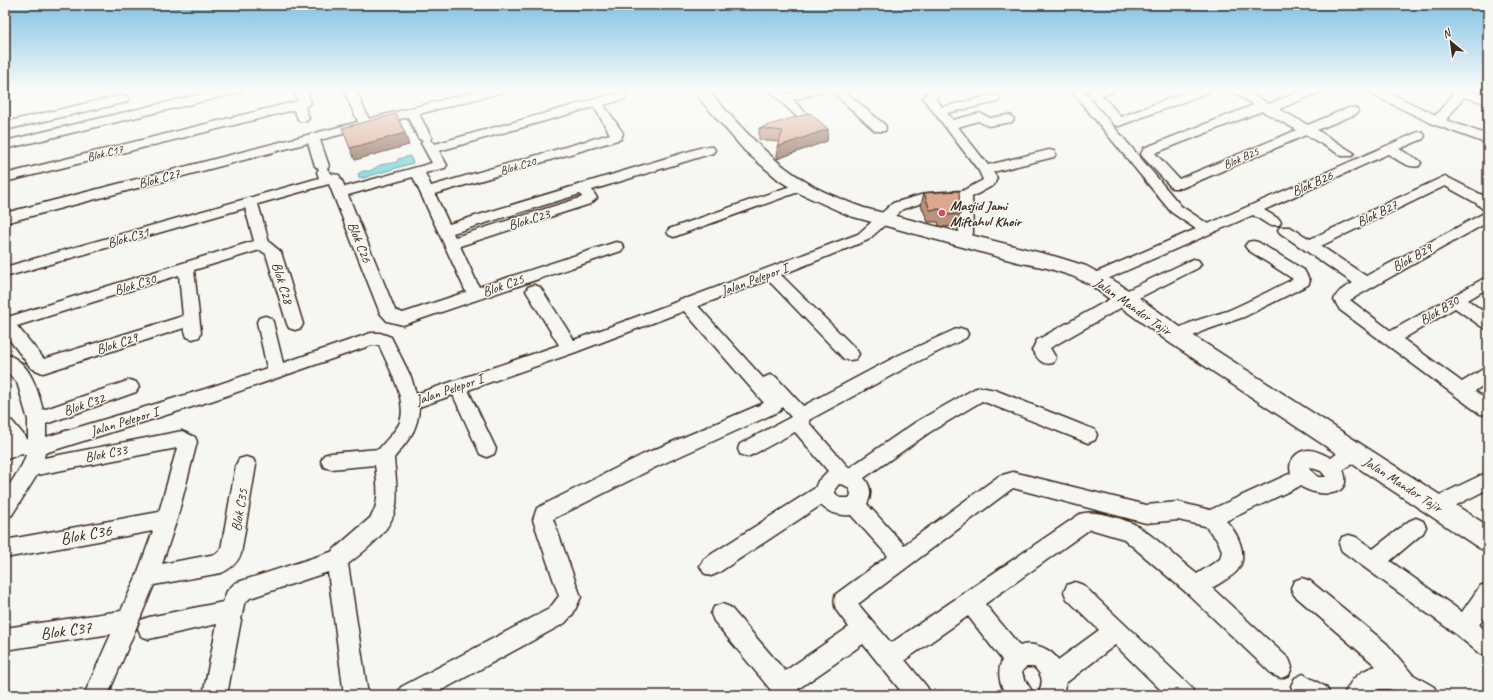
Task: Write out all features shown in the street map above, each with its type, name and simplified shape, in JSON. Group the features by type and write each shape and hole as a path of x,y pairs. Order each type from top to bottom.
{"street":[{"path":"5,126 24,122"},
{"path":"5,145 102,122"},
{"name":"Blok C17","path":"5,178 231,122"},
{"name":"Blok C27","path":"5,218 374,122"},
{"path":"417,122 451,186"},
{"path":"428,143 518,122"},
{"name":"Blok C20","path":"427,192 609,139 616,136 617,133 609,122"},
{"name":"Jalan Mandor Tajir","path":"728,122 755,153 799,187 836,205 1017,255 1050,262 1079,271 1096,279 1125,298 1178,337 1488,540"},
{"path":"873,122 880,128"},
{"path":"948,122 985,170 990,181 965,195 966,233 964,240"},
{"path":"951,125 963,122"},
{"path":"1103,122 1176,209 1206,229"},
{"name":"Blok B25","path":"1226,122 1149,151 1148,154 1177,185 1327,122"},
{"path":"1290,122 1347,153"},
{"path":"1440,122 1488,140"},
{"name":"Blok B26","path":"1096,279 1418,136"},
{"path":"313,138 324,173"},
{"path":"1388,149 1414,163"},
{"name":"Blok C23","path":"449,237 585,201 590,198 585,189 579,188 708,150"},
{"path":"985,170 1050,154"},
{"path":"340,193 440,165"},
{"name":"Blok C25","path":"417,171 475,295 616,247"},
{"name":"Blok C26","path":"324,173 334,178 388,313 393,317 403,319 475,295"},
{"name":"Blok C31","path":"5,272 250,202 324,173"},
{"name":"Blok B27","path":"1309,246 1445,180 1481,200 1487,215"},
{"path":"674,232 799,187"},
{"name":"Jalan Pelepor I","path":"21,449 208,395 371,339 383,339 402,377 410,404 570,348 686,303 848,244 863,237 898,206 928,197 965,195"},
{"name":"Blok C28","path":"250,202 262,244 273,252 295,324"},
{"path":"1253,209 1365,283"},
{"name":"Blok B29","path":"1390,339 1346,306 1342,300 1344,295 1487,215"},
{"name":"Blok C30","path":"6,323 262,244"},
{"path":"1178,337 1197,327 1238,313 1302,281 1298,274 1253,246"},
{"path":"1047,358 1041,350 1043,344 1125,298 1193,264"},
{"name":"Blok C29","path":"6,323 37,363 42,366 193,326 186,268"},
{"path":"769,272 850,354"},
{"name":"Blok B30","path":"1390,339 1488,282"},
{"path":"534,290 570,348"},
{"path":"1456,300 1488,322"},
{"path":"422,692 557,616 565,607 570,597 543,520 544,514 651,460 774,406 774,402 686,303"},
{"path":"706,312 800,419 803,430 847,476 859,485 862,490 859,501 855,505 842,507 830,502 825,492 825,487 832,478 847,476 923,427 980,394 989,395 1088,435"},
{"path":"265,322 276,371"},
{"path":"747,449 905,360 960,334"},
{"path":"1390,339 1486,409 1488,408"},
{"path":"5,360 25,379 37,420 21,449"},
{"path":"1461,391 1488,373"},
{"path":"458,387 487,449"},
{"name":"Blok C32","path":"37,420 130,388"},
{"path":"215,695 231,611 235,598 241,591 337,560 352,549 384,514 387,499 384,456 401,435 409,422 410,404"},
{"path":"5,426 21,449 31,468 5,509"},
{"name":"Blok C33","path":"31,468 182,439 188,442 167,519"},
{"path":"1211,519 1303,476 1299,466 1300,463 1308,458 1320,461 1331,468 1354,452"},
{"path":"330,461 384,456"},
{"name":"Blok C35","path":"147,577 222,563 231,554 246,465"},
{"path":"919,695 845,605 844,601 1006,482 1013,480 1146,514 1178,511 1211,519 1227,536 1232,551 1229,564 1196,587"},
{"path":"1436,506 1488,480"},
{"path":"711,566 825,492"},
{"path":"855,505 902,557"},
{"path":"1131,533 1146,514"},
{"path":"96,695 147,577 167,519"},
{"name":"Blok C36","path":"5,549 167,519"},
{"path":"889,658 1083,521 1092,520 1131,533 1196,587 1281,667"},
{"path":"1374,561 1416,527"},
{"path":"1349,544 1465,627 1488,646"},
{"path":"337,560 356,695"},
{"path":"1302,588 1379,652 1403,680 1426,695"},
{"path":"1075,592 1183,695"},
{"path":"1465,627 1488,593"},
{"path":"970,602 1016,658"},
{"path":"149,628 231,611"},
{"path":"722,614 786,690 865,629"},
{"name":"Blok C37","path":"5,639 128,621"},
{"path":"1022,695 1012,683 1010,676 1010,669 1016,658 1023,655 1038,657 1046,662 1053,686 1116,631"},
{"path":"1356,695 1364,682 1370,679 1388,677 1403,680"}],"water":[{"path":"410,156 413,163 363,178 359,177 358,174 363,171 370,171 380,165 397,162 398,159"}],"building":[{"path":"366,122 400,122 405,133 350,148 342,128"},
{"path":"781,122 820,122 828,129 777,147 783,131 759,128"},
{"path":"959,191 960,208 958,208 960,214 947,215 942,213 940,209 930,210 924,193"}],"place":[{"name":"Masjid Jami Miftahul Khoir","path":"942,213"}]}
